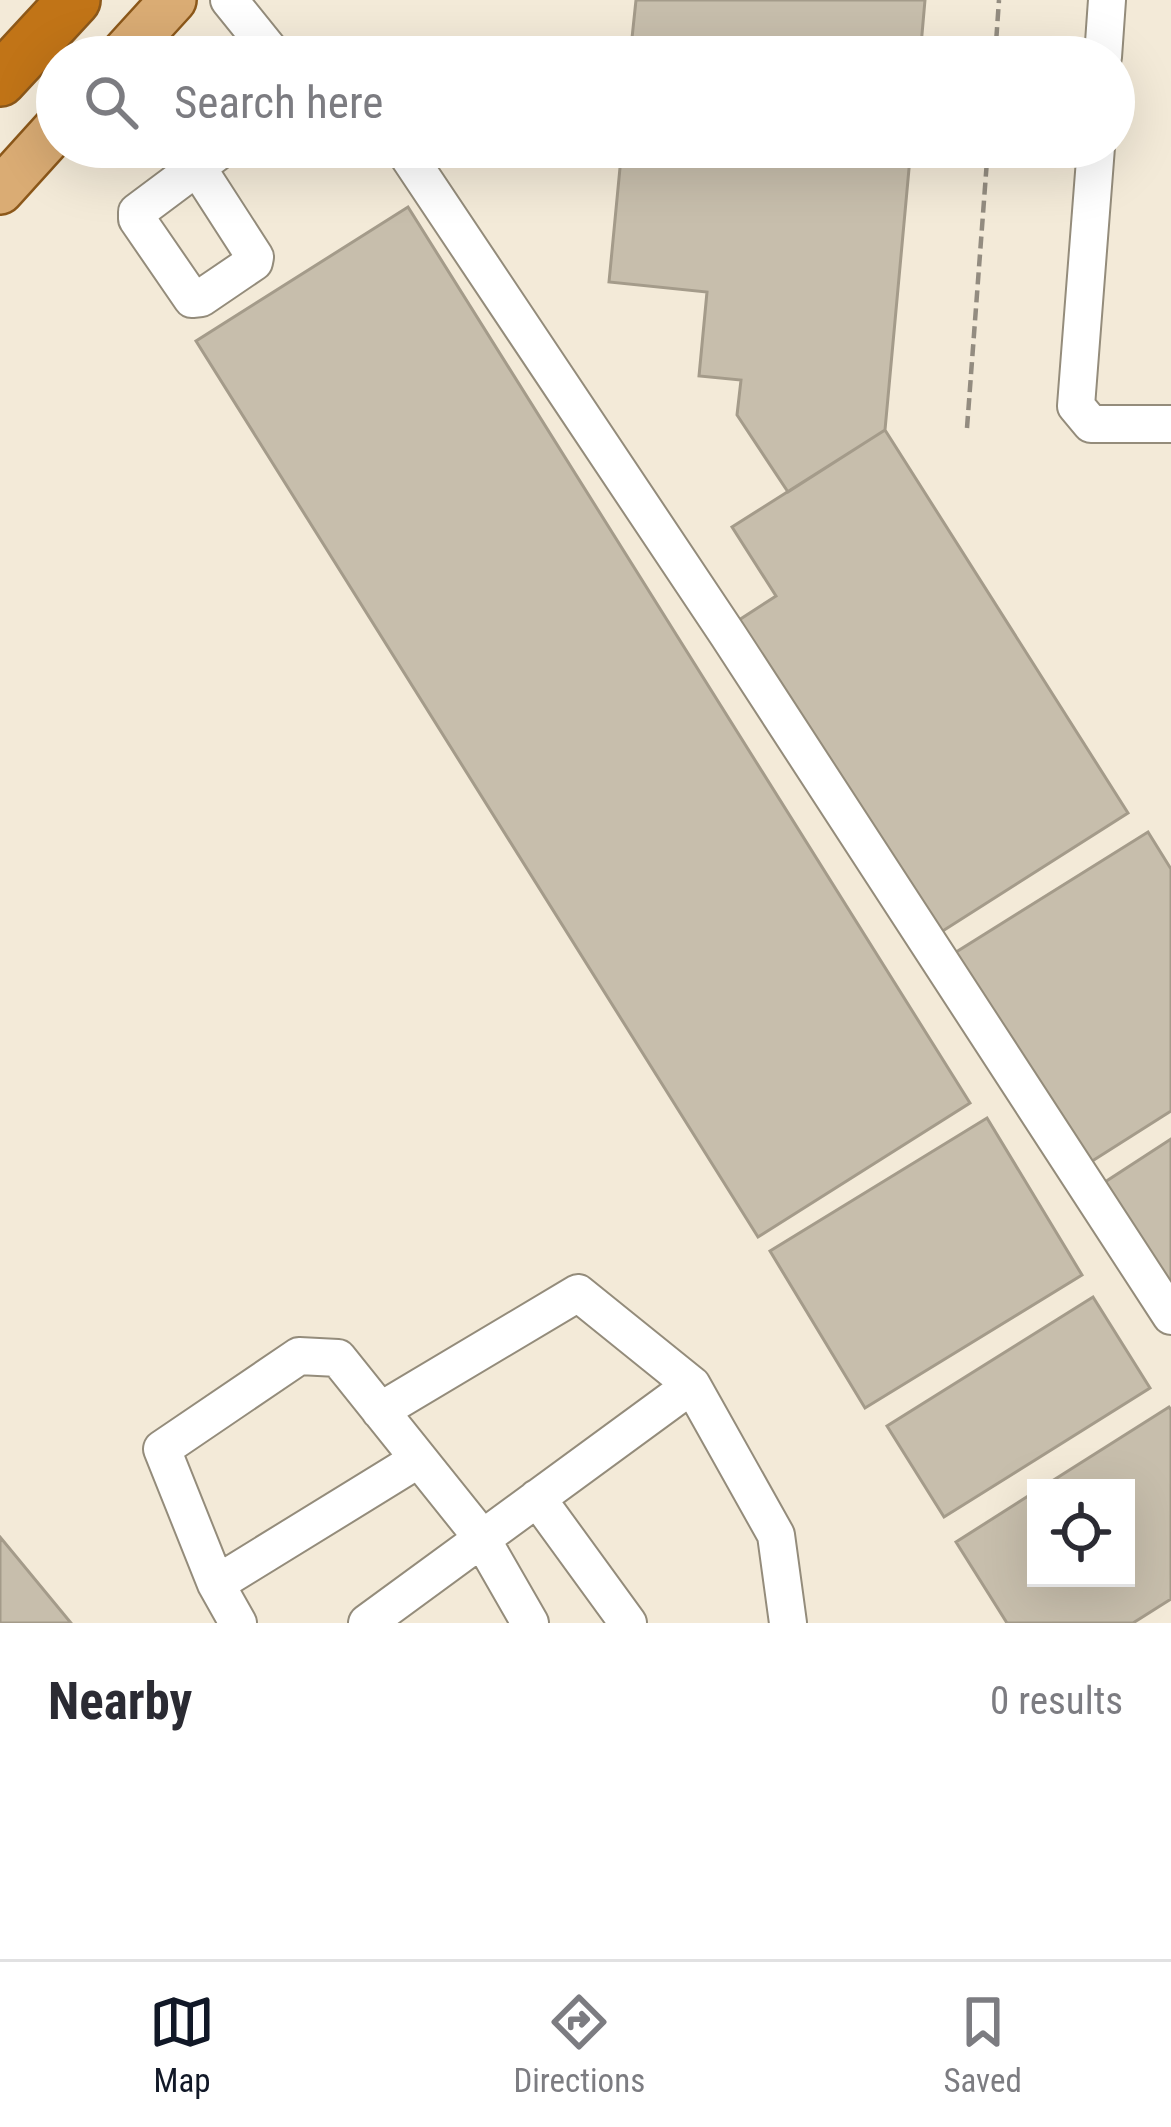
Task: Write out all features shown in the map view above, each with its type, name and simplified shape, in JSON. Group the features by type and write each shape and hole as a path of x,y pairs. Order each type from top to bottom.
{"highway":[{"path":"41,36 74,0"},
{"path":"0,80 36,41"}],"main road":[{"path":"140,36 172,0"},
{"path":"0,190 36,151"}],"lane":[{"path":"229,0 258,36"},
{"path":"1104,36 1107,0"},
{"path":"416,168 742,655 1171,1316"},
{"path":"1094,168 1076,406 1091,424 1171,424"},
{"path":"380,1411 578,1293 692,1385 776,1534 788,1623"},
{"path":"238,1623 216,1584 162,1449 299,1356 338,1358 482,1539 530,1623"},
{"path":"367,1623 414,1609 482,1539 692,1385"},
{"path":"216,1584 419,1460"},
{"path":"537,1498 628,1623"}],"path":[{"path":"996,36 999,0"},
{"path":"968,428 987,168"}],"building":[{"path":"636,0 925,0 922,36 632,36"},
{"path":"620,168 909,168 885,430 788,492 737,415 741,380 699,376 707,292 609,282"},
{"path":"408,207 970,1103 758,1237 196,341"},
{"path":"885,430 1128,813 938,934 739,620 776,596 732,527"},
{"path":"1148,832 1171,869 1171,1111 1086,1165 953,954"},
{"path":"987,1118 1082,1275 865,1408 770,1251"},
{"path":"1171,1139 1171,1287 1105,1182"},
{"path":"1093,1297 1150,1388 944,1517 887,1426"},
{"path":"1169,1407 1171,1599 1133,1623 1007,1623 956,1542 1027,1497 1027,1587 1135,1587 1135,1479 1055,1479"},
{"path":"0,1537 71,1623 0,1623"}]}
